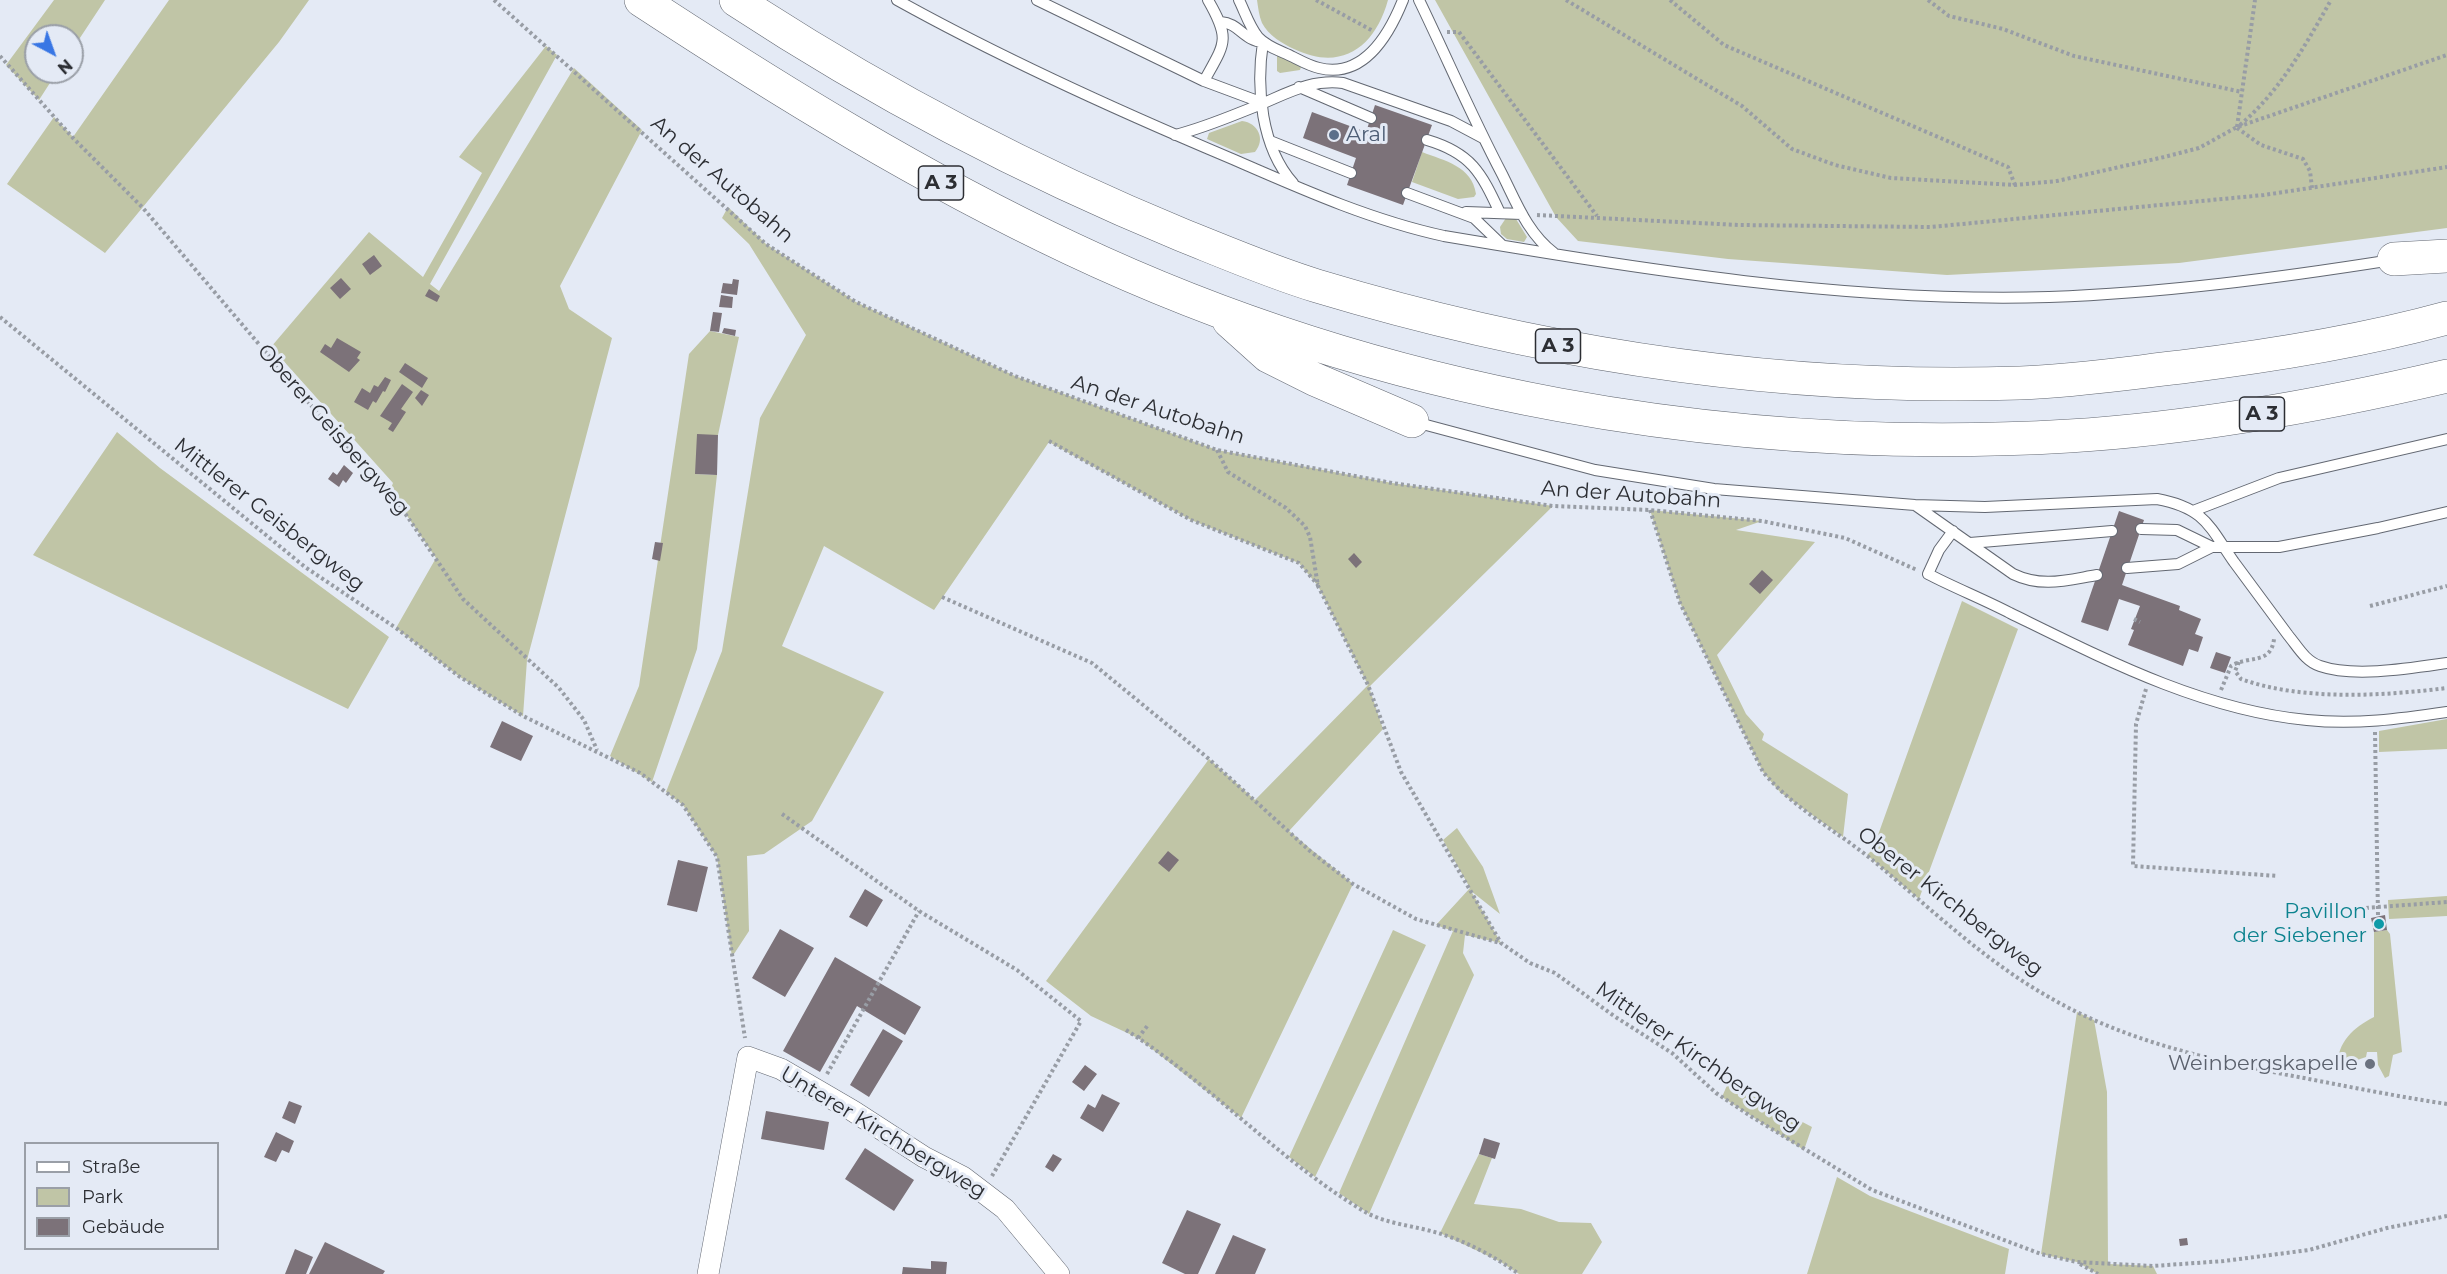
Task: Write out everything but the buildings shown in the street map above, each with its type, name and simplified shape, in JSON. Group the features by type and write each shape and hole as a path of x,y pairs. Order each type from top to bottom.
{"highway":[{"name":"A 3","path":"641,0 834,123 915,169 1076,251 1217,310 1290,336 1380,363 1489,391 1683,425 1896,440 2074,436 2279,412 2447,376"},
{"name":"A 3","path":"736,0 873,83 980,142 1058,181 1144,219 1314,285 1481,331 1587,352 1673,367 1764,377 1897,384 2022,383 2278,356 2447,318"},
{"path":"2394,259 2447,256"},
{"path":"1217,310 1268,356 1314,380 1412,421"}],"street":[{"name":"Unterer Kirchbergweg","path":"748,1057 781,1069 924,1157 963,1177 1005,1209 1059,1274"},
{"path":"708,1274 748,1057"}],"lane":[{"path":"897,0 1041,75 1297,187 1427,232 1502,246 1716,277 1806,286 1911,294 2047,297 2221,284 2394,259"},
{"path":"1037,0 1204,81 1263,103"},
{"path":"1204,81 1223,44 1221,22 1208,0"},
{"path":"1239,0 1253,30 1263,42 1259,68 1270,141 1278,165 1297,187"},
{"path":"1221,22 1234,26 1246,38 1263,42 1317,68 1342,68 1364,58 1385,38 1403,0"},
{"path":"1419,0 1483,138 1522,214 1539,240 1557,255"},
{"path":"1342,68 1343,83"},
{"path":"1175,135 1204,127 1299,87 1319,81 1343,83 1451,122 1483,138"},
{"path":"1299,87 1371,118"},
{"path":"1427,140 1454,150 1468,159 1482,177 1500,213"},
{"path":"1270,141 1351,173"},
{"path":"1407,193 1461,212 1482,224 1502,246"},
{"path":"1461,212 1522,214"},
{"path":"1412,421 1595,470 1714,489 1915,505 2008,506 2157,499 2172,502 2193,511 2210,524 2282,627 2309,661 2323,668 2374,670 2447,663"},
{"path":"2193,511 2279,478 2447,439"},
{"path":"1915,505 2013,574 2027,581 2050,583 2097,575"},
{"path":"2127,568 2178,564 2212,547 2279,547 2447,512"},
{"path":"2141,529 2177,530 2212,547"},
{"path":"1953,531 1939,550 1928,574 2116,665 2215,701 2276,716 2308,720 2375,722 2447,712"},
{"path":"1970,543 2112,531"}],"path":[{"name":"An der Autobahn","path":"494,0 520,26 574,68 766,244 856,302 1015,376 1217,450 1392,483 1552,506 1650,510 1762,521 1823,532 1866,545 1928,574"},
{"path":"1316,0 1385,38"},
{"path":"1566,0 1742,106 1792,149 1835,165 1891,178 2015,185 2057,181 2199,148 2237,127 2447,55"},
{"path":"1670,0 1724,45 2008,167 2015,185"},
{"path":"1928,0 1949,16 2003,29 2074,56 2242,92"},
{"path":"2237,127 2255,0"},
{"path":"2237,127 2262,106 2300,56 2331,0"},
{"path":"1435,32 1459,32 1597,216"},
{"name":"Oberer Geisbergweg","path":"0,56 73,138 143,208 332,430 390,491 463,598 559,688 584,720 597,751"},
{"path":"2237,127 2261,145 2303,159 2310,171 2313,188"},
{"path":"1522,214 1739,225 1931,226 2264,195 2447,167"},
{"name":"Mittlerer Geisbergweg","path":"0,317 304,567 396,628 460,677 523,716 597,751"},
{"path":"1049,441 1191,520 1299,563 1318,586"},
{"name":"Mittlerer Kirchbergweg","path":"1217,450 1228,472 1286,508 1305,526 1310,537 1318,586 1368,685 1401,772 1501,943 1530,963 1555,973 1614,1016 1672,1053 1716,1093 1752,1118 1872,1190 2041,1254 2077,1262 2153,1266 2234,1260 2309,1250 2387,1228 2447,1216"},
{"name":"Oberer Kirchbergweg","path":"1650,510 1680,603 1763,772 1780,792 1867,855 2002,968 2048,997 2094,1020 2172,1049 2215,1061 2447,1104"},
{"path":"2370,606 2447,586"},
{"path":"942,597 1092,663 1209,759 1310,852 1368,893 1416,919 1501,943"},
{"path":"2134,619 2140,622"},
{"path":"2225,681 2231,666 2268,655 2272,650 2274,634 2282,627"},
{"path":"2239,662 2235,671 2241,679 2306,691 2378,695 2447,688"},
{"path":"2150,676 2136,724 2133,866 2278,876"},
{"path":"2375,722 2380,906 2378,916"},
{"path":"597,751 640,773 683,805 717,857 748,1057"},
{"path":"782,814 919,910 1017,970 1080,1021 982,1192"},
{"path":"2324,911 2447,902"},
{"path":"818,1090 919,910"},
{"path":"1138,1038 1148,1025"},
{"path":"1126,1030 1303,1169 1369,1214 1440,1233 1491,1257 1519,1274"},
{"path":"2077,1262 2098,1274"}],"green space":[{"path":"54,0 105,0 84,32 84,24 36,24"},
{"path":"169,0 309,0 279,42 105,253 7,184 54,117 73,137"},
{"path":"1257,0 1388,0 1375,31 1365,42 1354,51 1327,58 1294,49 1272,35 1262,23"},
{"path":"1435,0 2447,0 2447,228 2179,263 1947,275 1728,259 1578,241 1556,217"},
{"path":"24,41 24,84 49,84 39,100 6,65"},
{"path":"546,46 557,55 430,284 439,291 574,68 642,130 560,286 569,309 612,338 527,660 523,716 460,677 396,628 436,558 390,491 393,483 271,347 369,232 423,277 482,173 459,157"},
{"path":"1277,55 1301,67 1300,70 1280,73 1277,71"},
{"path":"1242,121 1248,122 1259,132 1260,142 1255,152 1241,154 1207,139 1209,133"},
{"path":"1422,152 1448,162 1463,171 1473,185 1476,194 1474,197 1458,199 1412,182"},
{"path":"728,207 766,244 856,302 1015,376 1217,450 1392,483 1553,506 1369,687 1383,729 1289,831 1353,884 1241,1118 1138,1038 1091,1016 1046,981 1209,759 1255,800 1368,685 1318,586 1299,563 1191,520 1049,442 934,610 824,546 782,646 884,692 812,821 764,854 747,856 749,931 732,957 717,857 683,805 666,792 722,651 760,418 806,335 749,244 722,218"},
{"path":"1506,218 1516,219 1527,237 1524,242 1507,239 1501,234 1500,227"},
{"path":"710,331 739,337 718,435 695,474 717,475 697,649 652,782 610,756 639,686 689,354"},
{"path":"117,432 160,468 389,637 348,709 33,555"},
{"path":"1650,510 1762,521 1736,530 1815,542 1717,655 1746,714 1764,734 1762,740 1848,794 1843,837 1780,792 1763,772 1680,603"},
{"path":"1962,601 2018,629 1919,899 1867,855 1873,849"},
{"path":"2447,719 2447,749 2379,752 2379,731"},
{"path":"1457,828 1483,867 1500,914 1471,891 1501,943 1465,935 1463,953 1474,975 1369,1214 1339,1193 1453,931 1436,925 1470,888 1443,840"},
{"path":"2447,896 2447,916 2389,919 2388,900"},
{"path":"1393,930 1426,945 1315,1177 1289,1157"},
{"path":"2387,930 2390,934 2402,1052 2393,1055 2389,1076 2385,1078 2378,1065 2377,1052 2367,1052 2366,1057 2337,1067 2340,1050 2348,1036 2374,1017 2374,932"},
{"path":"2077,1012 2094,1020 2107,1092 2108,1264 2153,1266 2157,1274 2098,1274 2077,1262 2041,1254"},
{"path":"1728,1083 1812,1127 1804,1150 1722,1097"},
{"path":"1479,1154 1492,1158 1474,1204 1521,1209 1559,1222 1591,1223 1602,1242 1582,1274 1519,1274 1501,1262 1440,1233"},
{"path":"1837,1177 1870,1196 2009,1249 2005,1274 1807,1274"}],"place":[{"name":"Aral","path":"1334,135"},
{"name":"Pavillon der Siebener","path":"2379,924"},
{"name":"Weinbergskapelle","path":"2370,1064"}]}
